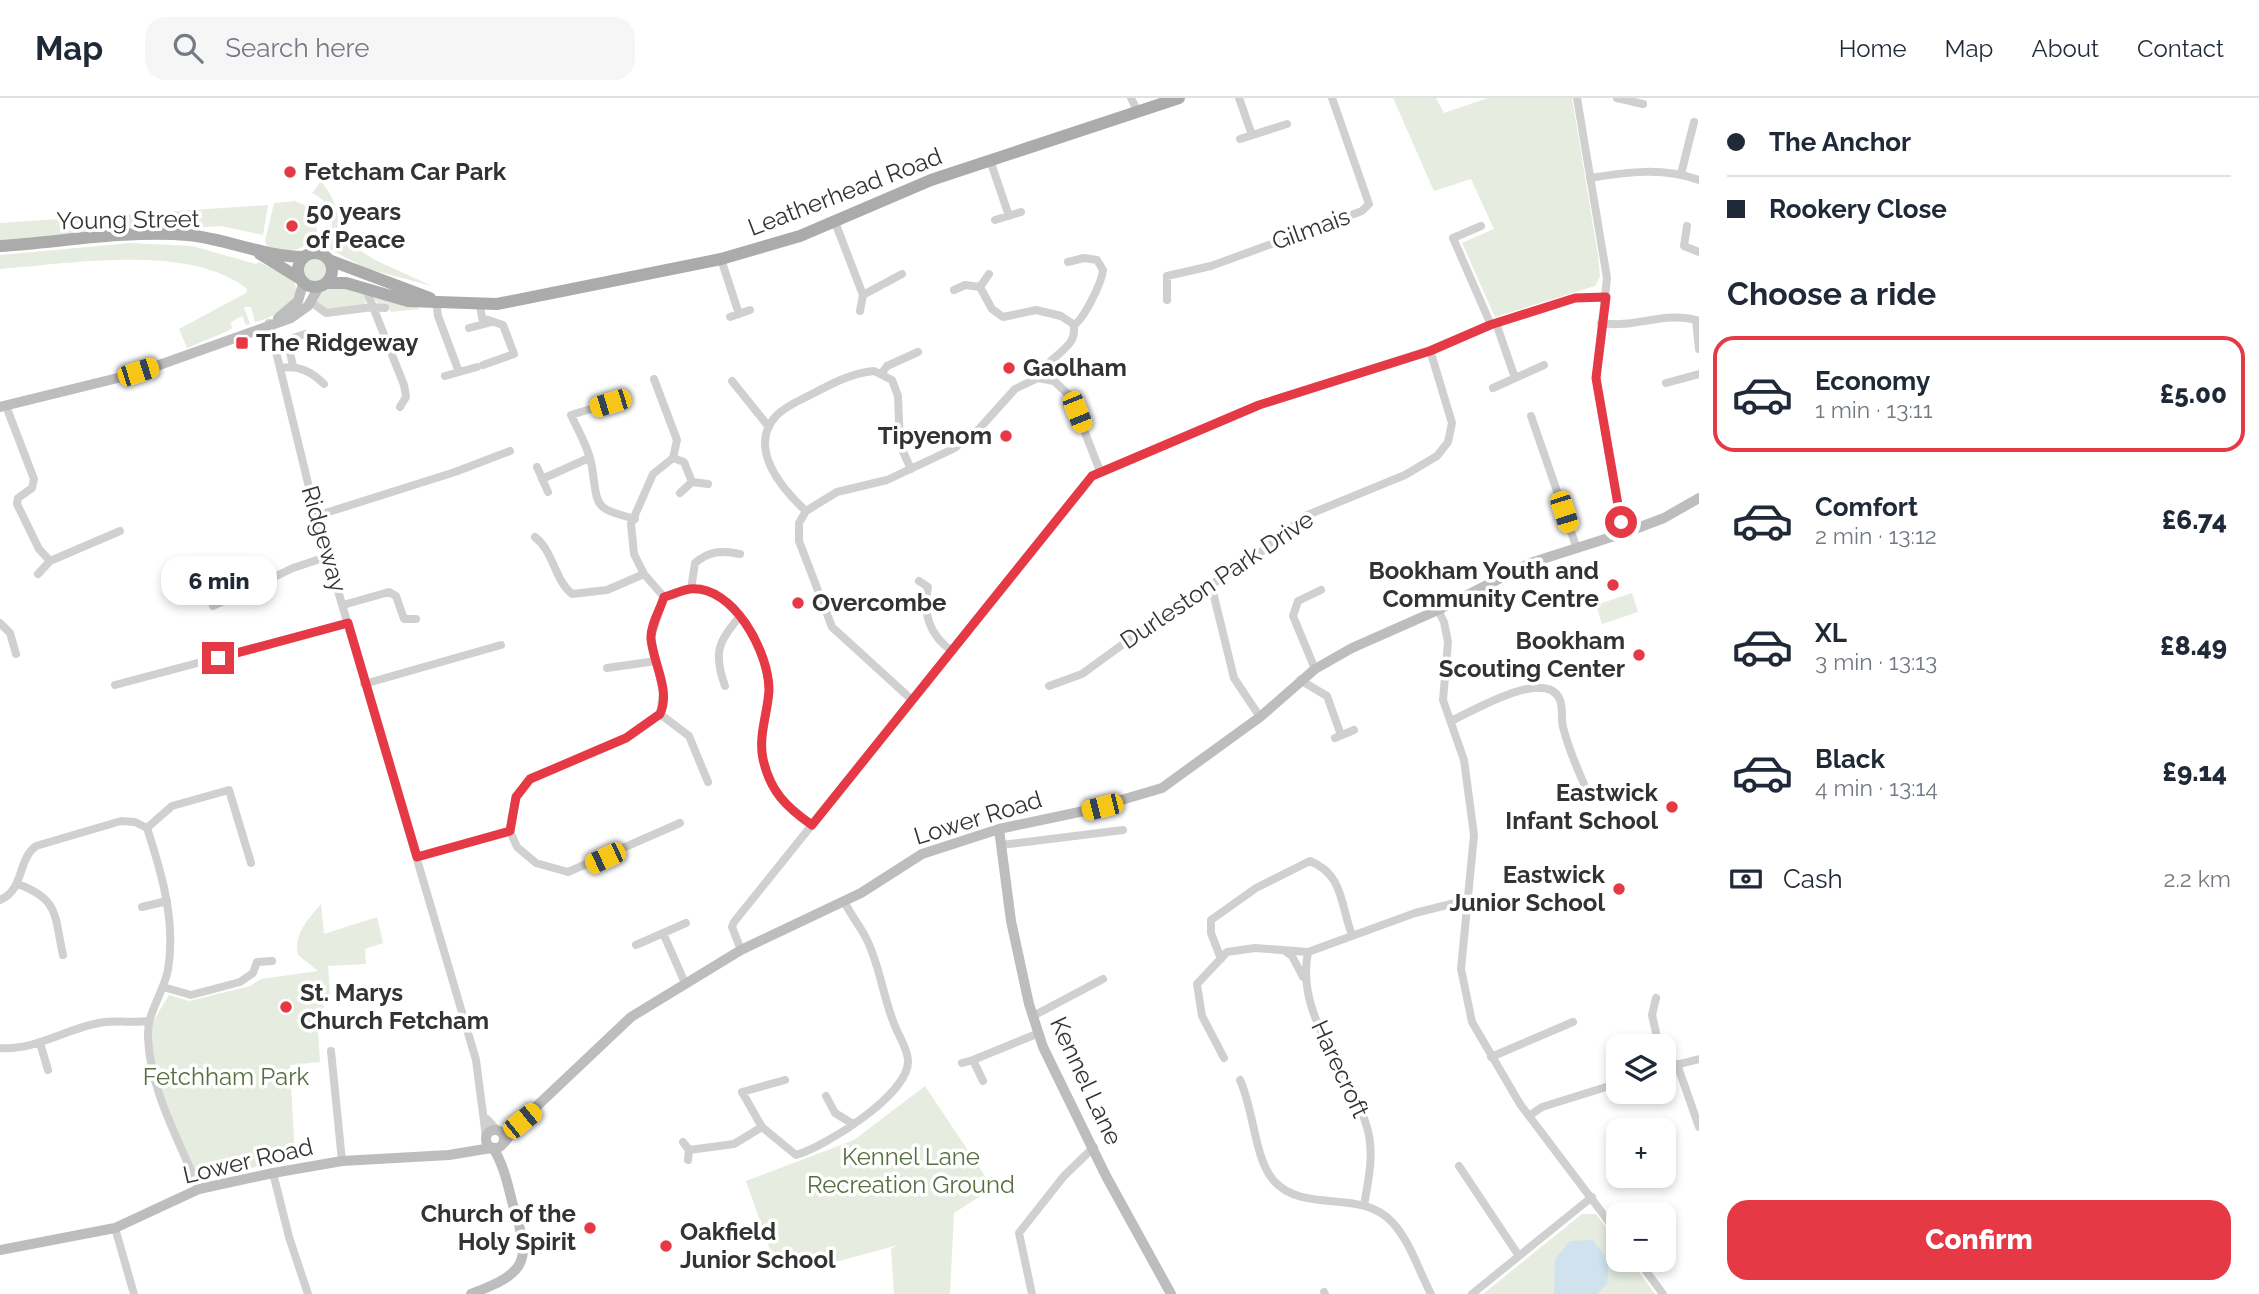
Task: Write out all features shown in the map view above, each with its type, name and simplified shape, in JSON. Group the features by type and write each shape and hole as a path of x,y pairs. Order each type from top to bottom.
{"main road":[{"name":"Leatherhead Road","path":"436,301 481,305 542,297 774,246 898,193 1179,98"},
{"name":"Young Street","path":"0,246 166,234 212,239 255,251 304,257"},
{"name":"Young Street","path":"255,251 301,281"},
{"path":"318,253 329,260 436,301 408,301 346,283 323,285 301,281 298,266 304,257 318,253"},
{"path":"323,285 332,272 329,260"}],"street":[{"path":"1131,98 1138,112"},
{"path":"1239,98 1252,135"},
{"name":"Gilmais","path":"1167,300 1167,276 1211,266 1362,211 1369,204 1332,98"},
{"path":"1577,98 1607,278 1596,378 1621,522 1627,532"},
{"path":"1617,98 1643,104"},
{"path":"1681,174 1694,122"},
{"path":"1240,139 1287,124"},
{"path":"990,160 1009,216"},
{"path":"1590,178 1645,171 1681,174 1699,180"},
{"path":"995,220 1021,212"},
{"path":"835,222 863,295 860,312"},
{"path":"1481,226 1452,238 1515,378"},
{"path":"1687,226 1684,246 1699,252"},
{"path":"721,259 739,314"},
{"path":"1068,262 1097,260 1103,270 1084,314 1073,326"},
{"path":"863,295 902,274"},
{"path":"980,287 989,274"},
{"path":"269,323 298,301 301,281"},
{"path":"50,561 39,549 17,504 18,498 33,488 34,478 3,406 134,374 269,323 291,318 311,302 323,285"},
{"path":"956,287 980,287"},
{"path":"980,287 995,312 1009,318 1036,310 1060,316 1073,326 1075,332 1071,341 1043,369 1040,378"},
{"path":"366,289 404,385 406,397 400,407"},
{"path":"741,950 733,925 1092,476 1259,405 1430,351 1493,324 1575,298 1606,297"},
{"path":"436,301 438,316 459,372"},
{"path":"311,302 321,311 329,313 385,308"},
{"path":"445,376 514,354 503,325 482,318 481,305"},
{"path":"730,317 750,310"},
{"path":"1601,323 1613,325 1672,316 1698,321 1699,349"},
{"path":"469,328 494,321"},
{"name":"Ridgeway","path":"269,323 316,516 476,1060 485,1117 494,1143"},
{"path":"293,366 289,340 305,334"},
{"name":"Durleston Park Drive","path":"1049,686 1082,674 1152,621 1250,561 1305,516 1405,475 1444,449 1451,432 1452,415 1430,351"},
{"path":"882,373 904,353 918,352"},
{"path":"1493,388 1544,365"},
{"path":"280,368 293,366 310,372 324,384"},
{"path":"806,512 785,491 772,470 765,445 769,426 783,410 837,381 870,372 882,373 892,380 898,391 900,441 911,469"},
{"path":"1666,383 1699,374"},
{"path":"912,700 834,629 814,568 798,534 806,512 837,492 876,483 960,445 1015,389 1026,381 1040,378 1060,385 1071,397 1101,471"},
{"path":"654,379 675,428 677,440 673,458 653,474 631,524 634,554 643,574 664,597"},
{"path":"732,381 769,426"},
{"path":"610,403 571,415 589,458 592,486 598,503 605,510 635,519"},
{"path":"1531,416 1577,549"},
{"path":"316,516 455,472 510,451"},
{"path":"542,479 589,458"},
{"path":"673,458 684,462 692,482"},
{"path":"537,467 548,492"},
{"path":"680,493 692,482 708,484"},
{"name":"Lower Road","path":"0,1250 115,1228 199,1189 342,1161 471,1152 494,1143 522,1121 631,1017 741,950 844,901 922,854 999,829 1120,802 1162,788 1260,717 1300,680 1352,648 1438,610 1530,563 1664,518 1699,498"},
{"path":"38,574 50,561 120,531"},
{"path":"535,537 545,545 565,588 572,594 607,590 643,574"},
{"path":"691,589 695,563 705,555 727,551 740,554"},
{"path":"213,606 293,568 329,556"},
{"path":"919,580 929,584 926,614 938,640 952,651"},
{"path":"1211,584 1234,678 1260,717"},
{"path":"664,597 691,589 713,594 749,625 762,657 769,688 762,757 772,785 788,809 812,825"},
{"path":"1315,669 1293,616 1298,601 1321,590"},
{"path":"343,606 390,592 396,596 404,619 416,619"},
{"path":"664,597 651,632 664,699 660,714 626,738 530,779 516,797 510,831 517,847 536,863 568,872 680,823"},
{"path":"1438,610 1444,622 1448,642 1443,700 1464,760 1474,835 1461,969 1472,1021 1491,1057 1529,1116 1606,1217"},
{"path":"725,686 717,658 722,638 740,615"},
{"path":"0,623 10,633 16,654"},
{"path":"115,685 348,623"},
{"path":"364,684 501,645"},
{"path":"607,668 656,661"},
{"path":"1300,680 1327,696 1338,737 1354,730"},
{"path":"1451,721 1525,687 1540,687 1554,692 1560,700 1566,741 1584,784"},
{"path":"660,714 689,736 708,782"},
{"path":"147,828 172,806 229,790 251,863"},
{"path":"0,900 11,894 18,884 28,852 36,846 121,821 135,822 147,828 167,901 169,957 163,987 148,1021 156,1087 199,1189"},
{"name":"Kennel Lane","path":"999,829 1011,921 1039,1033 1106,1176 1171,1294"},
{"path":"1002,845 1123,830"},
{"path":"417,857 510,831"},
{"path":"1221,959 1211,933 1211,920 1255,888 1310,861 1328,868 1339,887 1352,935"},
{"path":"18,884 43,895 51,903 63,955"},
{"path":"1224,1059 1202,1016 1197,984 1227,952 1255,948 1308,952 1415,913 1466,900"},
{"path":"142,907 167,901"},
{"path":"785,1080 742,1092 762,1127 796,1156 832,1140 899,1086 908,1062 866,936 844,901"},
{"path":"636,945 687,923"},
{"path":"663,933 685,983"},
{"name":"Harecroft","path":"1282,950 1292,956 1303,976 1322,1034 1367,1124 1371,1157 1364,1205"},
{"name":"Harecroft","path":"1303,976 1308,952"},
{"path":"163,987 191,995 240,982 253,973 257,962 272,961"},
{"path":"1033,1016 1104,979"},
{"path":"1656,998 1652,1015 1656,1034"},
{"path":"0,1048 40,1043 66,1031 102,1022 148,1021"},
{"path":"1491,1057 1573,1022"},
{"path":"962,1063 1039,1033"},
{"path":"40,1043 48,1070"},
{"path":"331,1051 342,1161"},
{"path":"1699,1059 1676,1063 1699,1127"},
{"path":"973,1060 983,1081"},
{"path":"1240,1080 1251,1106 1263,1161 1278,1185 1311,1199 1364,1205 1392,1222 1431,1294"},
{"path":"1529,1116 1542,1107 1606,1087"},
{"path":"826,1096 835,1113 853,1124"},
{"path":"485,1117 497,1130"},
{"name":"Lower Road","path":"494,1143 497,1130 522,1121"},
{"path":"689,1150 734,1144 762,1127"},
{"path":"683,1142 689,1150 688,1160"},
{"path":"471,1294 503,1281 523,1259 524,1238 494,1143"},
{"path":"1032,1294 1019,1233 1064,1176 1094,1147"},
{"path":"1460,1166 1519,1256"},
{"path":"273,1173 289,1237 308,1294"},
{"path":"1472,1294 1592,1197"},
{"path":"115,1228 134,1294"},
{"path":"1647,1272 1663,1294"}],"green space":[{"path":"1393,98 1436,98 1444,113 1488,98 1572,98 1598,256 1600,277 1595,286 1495,317 1462,243 1494,229 1471,179 1434,191"},
{"path":"321,181 336,207 339,237 375,260 432,286 365,268 330,249 332,217 326,203 312,193"},
{"path":"295,201 313,209 317,232 307,244 295,250 267,246 265,241 274,203"},
{"path":"268,205 263,235 221,226 0,241 0,223"},
{"path":"131,243 192,246 256,264 259,262 294,280 297,293 279,312 255,322 251,307 244,307 250,324 246,325 242,316 231,322 232,328 228,331 187,348 179,329 246,293 247,289 223,275 194,266 162,261 93,261 0,269 0,255"},
{"path":"315,258 323,262 327,270 323,278 315,282 307,278 303,270 307,262"},
{"path":"338,286 362,292 367,297 365,305 326,309 316,303 322,290"},
{"path":"371,296 416,306 419,309 391,312 387,306 378,303"},
{"path":"1632,593 1638,612 1602,624 1596,605"},
{"name":"Fetchham Park","path":"321,904 324,934 377,917 383,943 365,949 366,964 328,966 330,994 323,995 324,1011 317,1016 320,1062 290,1065 295,1158 199,1180 158,1083 151,1042 154,1021 169,995 189,1001 250,986 261,979 318,971 298,955 297,948 303,928"},
{"name":"Kennel Lane Recreation Ground","path":"925,1086 993,1188 954,1213 950,1294 894,1294 891,1249 898,1245 828,1264 777,1270 746,1181 854,1140"},
{"path":"1582,1214 1596,1214 1606,1227 1606,1272 1639,1272 1655,1294 1483,1294"}],"water":[{"path":"1593,1240 1606,1257 1607,1284 1597,1294 1554,1294 1555,1259 1570,1241"}],"place":[{"name":"Fetcham Car Park","path":"290,172"},
{"name":"50 years of Peace","path":"292,226"},
{"name":"The Ridgeway","path":"242,343"},
{"name":"Gaolham","path":"1009,368"},
{"name":"Tipyenom","path":"1006,436"},
{"name":"Bookham Youth and Community Centre","path":"1613,585"},
{"name":"Overcombe","path":"798,603"},
{"name":"Bookham Scouting Center","path":"1639,655"},
{"name":"Eastwick Infant School","path":"1672,807"},
{"name":"Eastwick Junior School","path":"1619,889"},
{"name":"St. Marys Church Fetcham","path":"286,1007"},
{"name":"Church of the Holy Spirit","path":"590,1228"},
{"name":"Oakfield Junior School","path":"666,1246"}],"route":[{"path":"218,658 348,623 417,857 510,831 516,797 530,779 636,733 660,714 664,699 651,632 664,597 691,589 705,591 727,604 749,625 762,657 769,688 763,726 762,757 778,797 788,809 812,825 1092,476 1259,405 1430,351 1490,325 1589,295 1606,297 1596,378 1621,522"}]}
